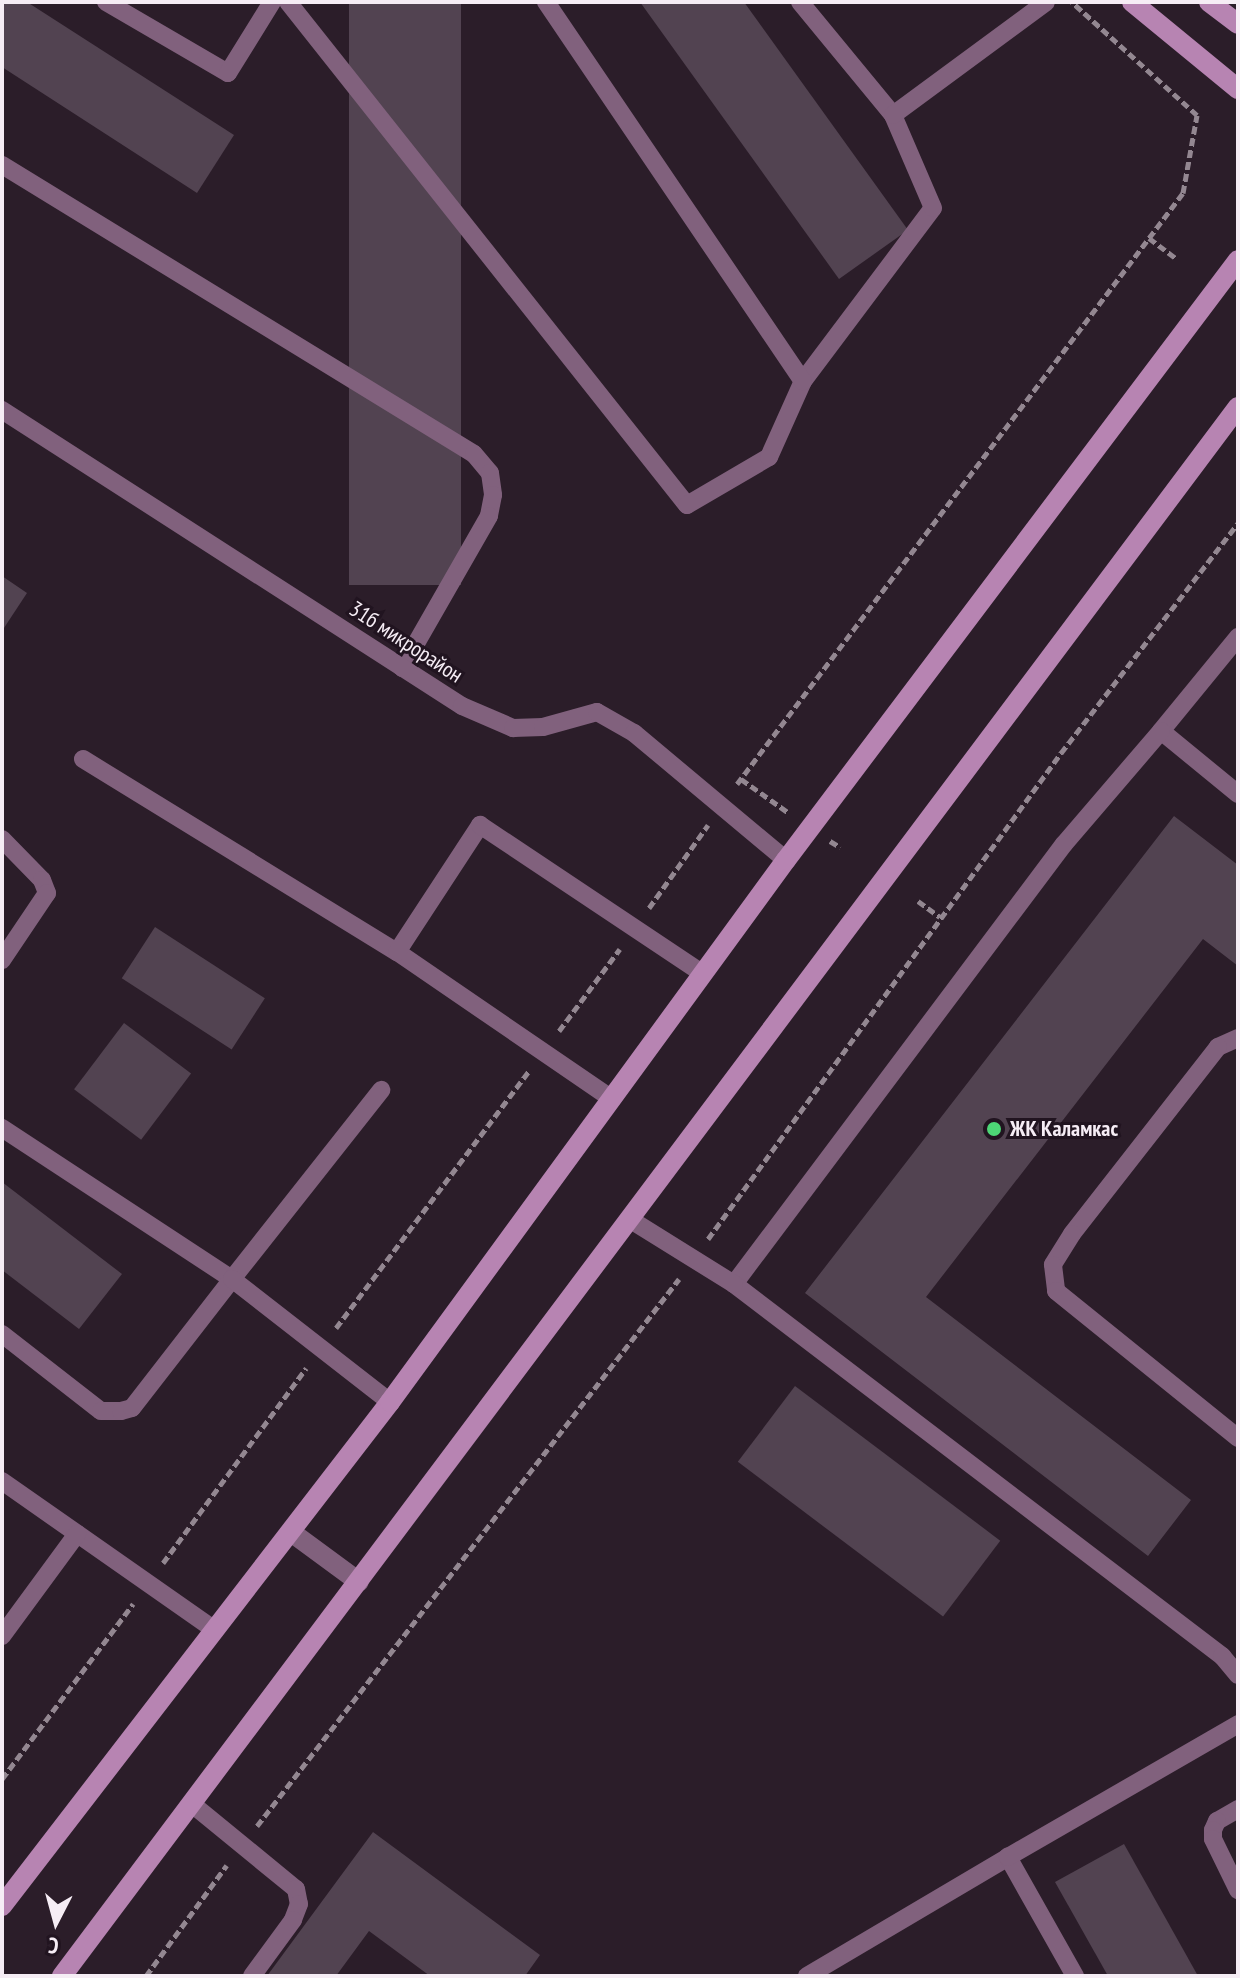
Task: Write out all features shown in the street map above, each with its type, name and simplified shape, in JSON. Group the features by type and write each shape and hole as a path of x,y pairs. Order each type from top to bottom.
{"street":[{"path":"1132,2 1238,89"},
{"path":"1209,2 1238,24"},
{"path":"2,1906 390,1402 786,860 1238,260"},
{"path":"62,1976 1238,407"},
{"path":"291,1532 359,1582"}],"lane":[{"path":"106,2 228,73 272,2"},
{"path":"288,2 687,505 769,457 803,381 933,208 893,115 800,2"},
{"path":"546,2 803,381"},
{"path":"893,115 1046,2"},
{"path":"2,165 474,454 490,473 493,495 489,516 402,668"},
{"name":"31б микрорайон","path":"2,410 462,706 513,728 543,727 597,712 634,733 786,860"},
{"path":"734,1284 1064,844 1238,637"},
{"path":"1161,731 1238,794"},
{"path":"83,759 397,952 612,1099"},
{"path":"397,952 480,825 703,974"},
{"path":"2,839 42,880 47,893 2,960"},
{"path":"1238,1038 1218,1047 1072,1234 1053,1265 1056,1291 1238,1438"},
{"path":"2,1334 101,1411 132,1408 381,1090"},
{"path":"2,1128 232,1279 390,1402"},
{"path":"631,1220 734,1284 1222,1656 1238,1675"},
{"path":"2,1481 215,1630"},
{"path":"2,1636 77,1534"},
{"path":"807,1976 1238,1724"},
{"path":"192,1804 296,1889 299,1904 293,1920 252,1976"},
{"path":"1238,1809 1217,1821 1213,1839 1238,1890"},
{"path":"1008,1857 1075,1976"}],"path":[{"path":"1072,2 1197,115"},
{"path":"2,1779 636,929 721,806 1183,193 1197,115 1202,106"},
{"path":"1148,238 1177,259"},
{"path":"918,901 940,917"}],"building":[{"path":"2,2 27,2 234,135 197,193 2,67"},
{"path":"349,2 461,2 461,585 349,585"},
{"path":"640,2 744,2 908,230 839,279"},
{"path":"2,576 27,593 2,631"},
{"name":"ЖК Каламкас","path":"1174,816 1238,865 1238,966 1203,939 926,1297 1191,1500 1148,1556 805,1293"},
{"path":"155,927 265,998 232,1050 122,978"},
{"path":"124,1023 191,1074 141,1140 74,1089"},
{"path":"2,1182 122,1274 79,1329 2,1270"},
{"path":"795,1386 1000,1541 943,1617 738,1462"},
{"path":"373,1832 540,1955 525,1976 430,1976 369,1931 336,1976 267,1976"},
{"path":"1124,1844 1198,1976 1108,1976 1055,1882"}],"place":[{"name":"ЖК Каламкас","path":"994,1129"}]}
